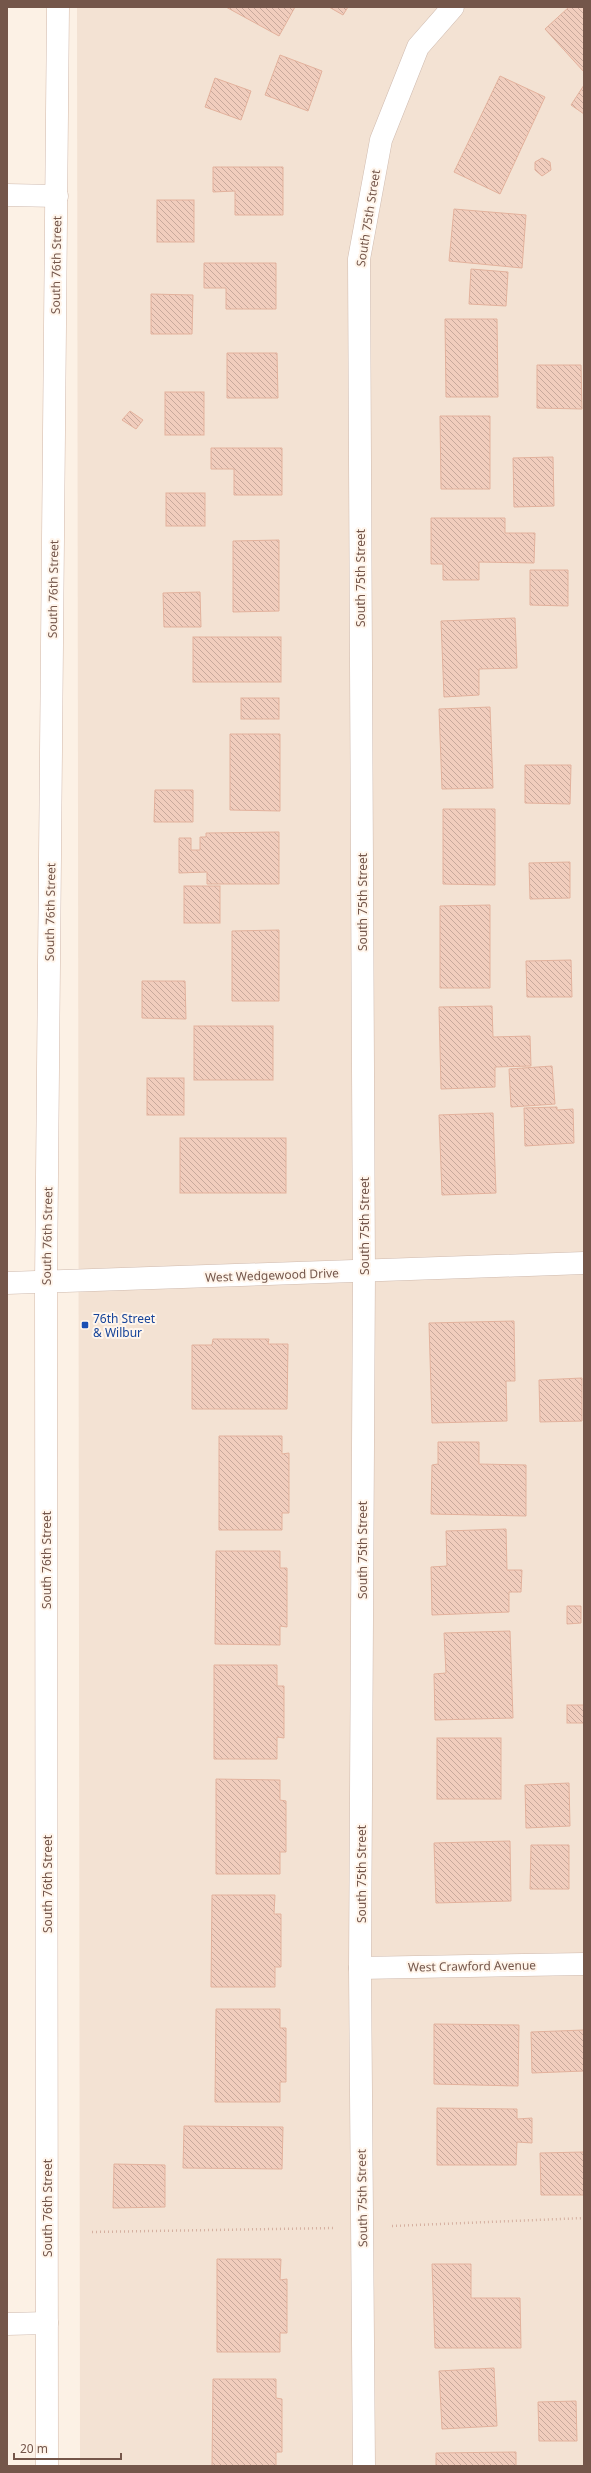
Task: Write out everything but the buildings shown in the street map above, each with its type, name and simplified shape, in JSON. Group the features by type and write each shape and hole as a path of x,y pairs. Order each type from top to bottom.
{"street":[{"name":"South 76th Street","path":"47,2466 46,1282 58,7"},
{"name":"South 75th Street","path":"364,2466 360,1968 364,1272 359,259 381,140 418,48 453,7"},
{"path":"7,195 57,196"},
{"name":"West Wedgewood Drive","path":"7,1282 364,1272 584,1263"},
{"name":"West Crawford Avenue","path":"360,1968 584,1964"},
{"path":"7,2324 47,2323"}],"shaded area":[{"path":"77,7 584,7 584,2466 80,2466"}],"place":[{"name":"76th Street & Wilbur","path":"85,1325"}]}
